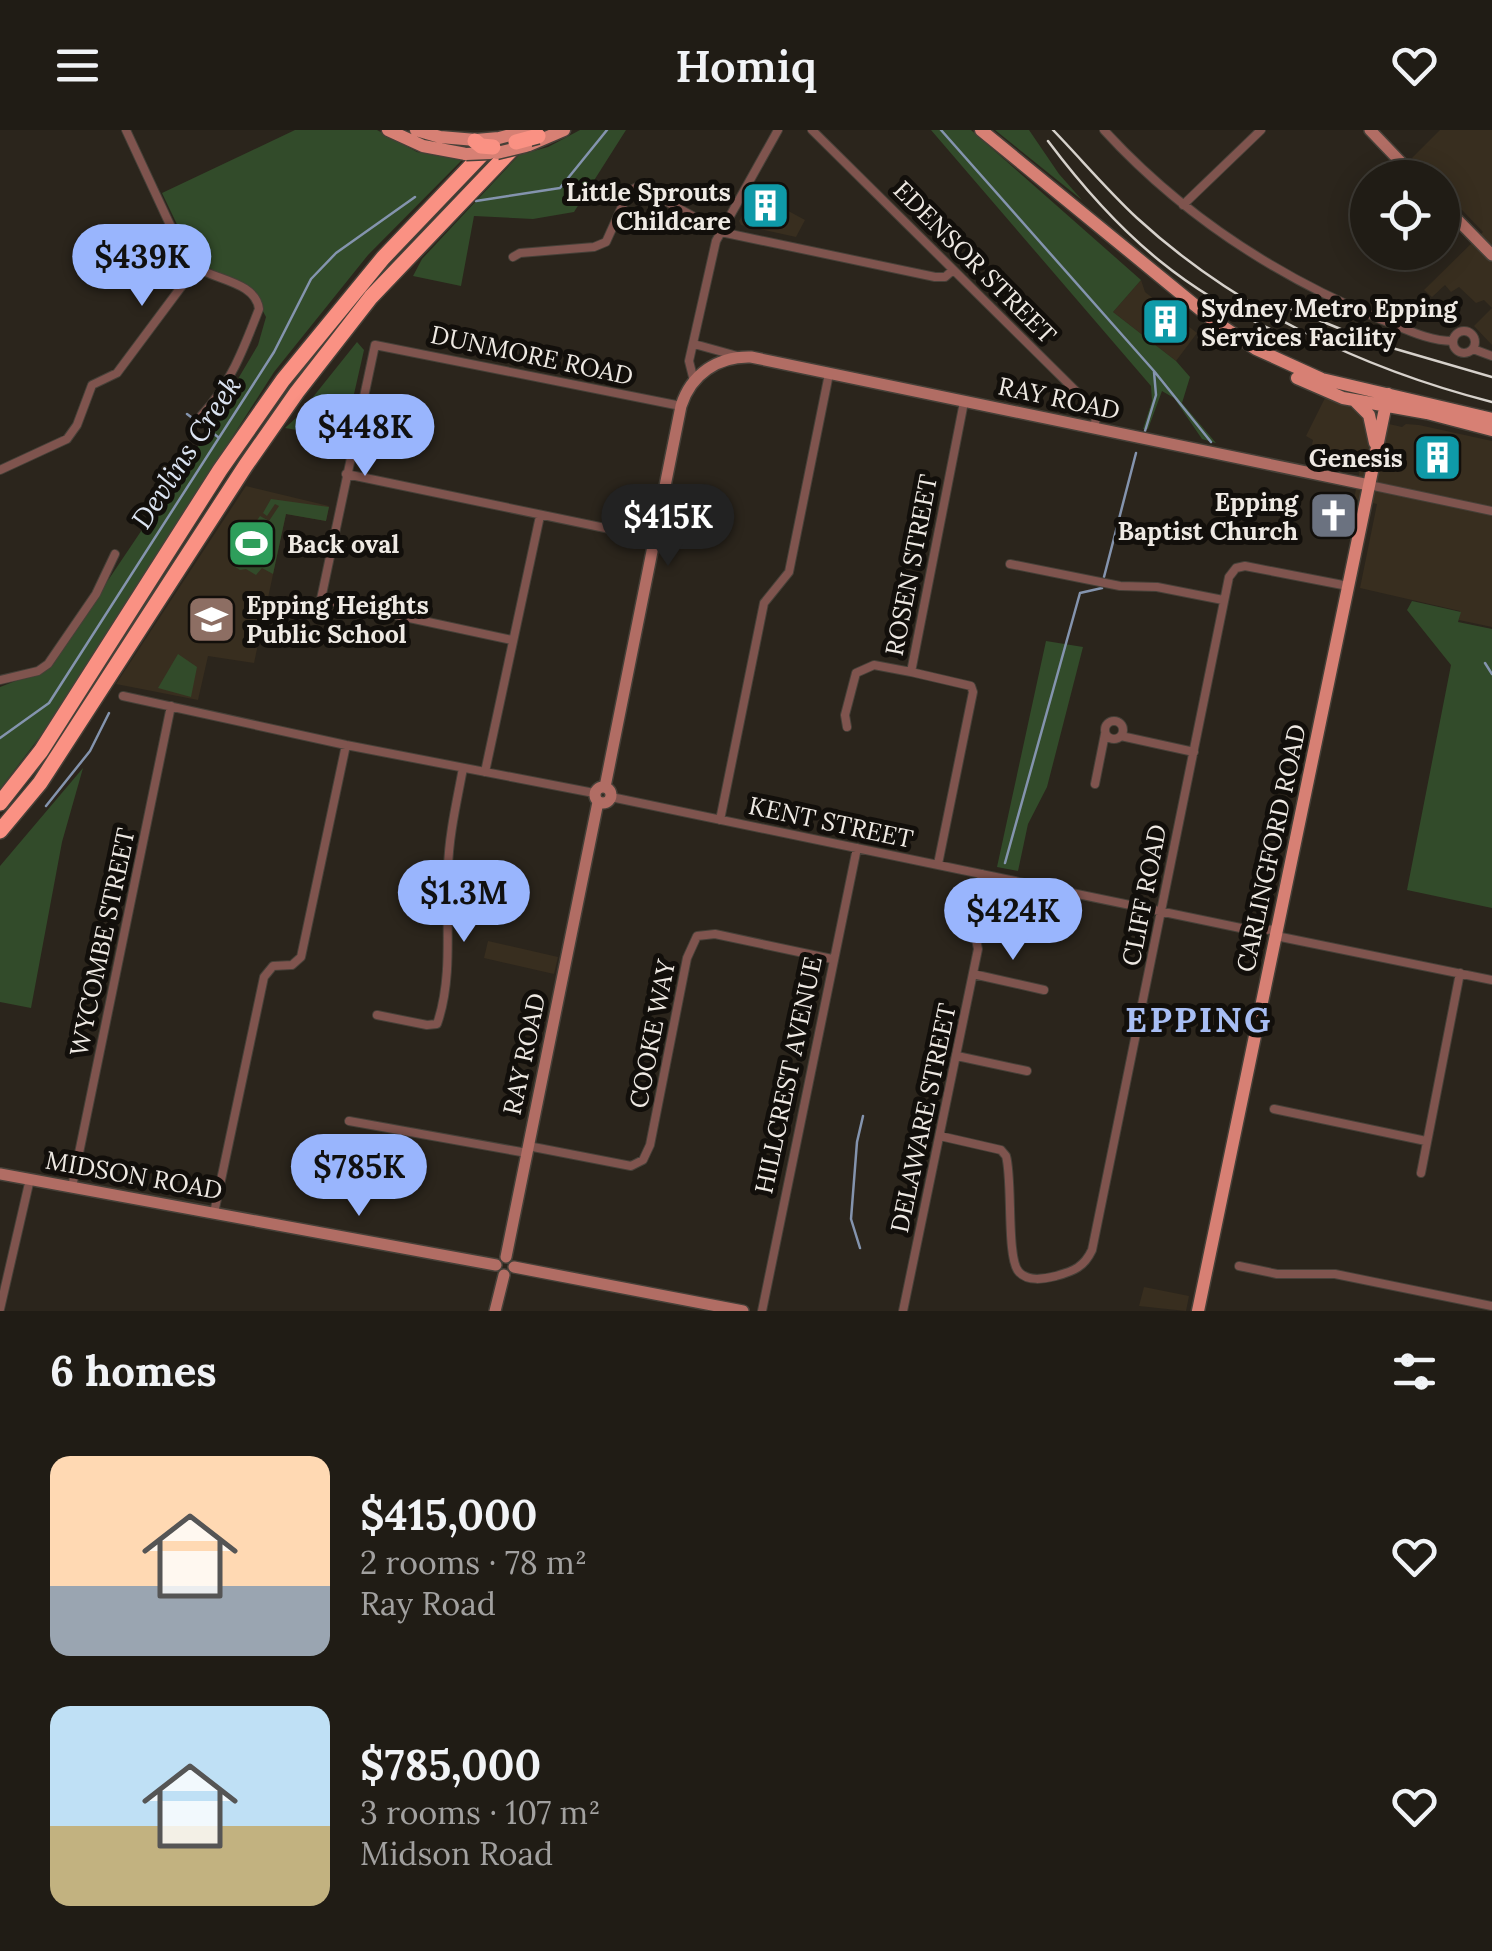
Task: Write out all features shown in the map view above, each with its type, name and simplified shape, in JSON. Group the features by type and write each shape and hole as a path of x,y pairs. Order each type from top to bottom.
{"highway":[{"path":"0,804 41,750 220,470 283,380 372,269 505,130"},
{"path":"474,141 493,147 540,135"},
{"path":"0,831 40,783 246,464 310,375 396,270 540,135"}],"main road":[{"path":"388,130 422,146 474,141"},
{"path":"416,130 474,141"},
{"path":"982,130 1085,217 1256,349 1306,374 1492,430"},
{"path":"1085,217 1092,228 1224,337 1291,375 1366,409 1376,451"},
{"path":"1350,400 1387,400 1492,419"},
{"name":"CARLINGFORD ROAD","path":"1198,1311 1387,400"},
{"path":"1376,451 1384,432 1397,419 1447,418"}],"street":[{"path":"126,130 184,255 196,267 251,292 259,301 222,394 201,416"},
{"path":"741,357 713,365 694,381 689,366 716,240 778,130"},
{"name":"EDENSOR STREET","path":"812,130 1090,404 1095,411 1094,428"},
{"path":"1104,130 1183,204 1238,244 1312,288 1423,336 1453,341 1460,352 1473,349 1492,356"},
{"path":"1183,204 1261,130"},
{"path":"1370,130 1399,160"},
{"path":"513,258 606,242 629,191 635,186 721,232 939,277 954,270"},
{"path":"1460,222 1492,255"},
{"path":"0,470 67,439 92,385 118,373 196,267"},
{"path":"1453,341 1458,332 1469,331 1476,339 1473,349"},
{"name":"RAY ROAD","path":"694,344 741,357 1369,485"},
{"name":"DUNMORE ROAD","path":"346,474 375,345 681,406"},
{"path":"720,820 764,602 789,572 828,374"},
{"name":"RAY ROAD","path":"496,1311 681,406 694,381"},
{"name":"ROSEN STREET","path":"938,864 973,692 963,682 910,672 964,402"},
{"path":"512,640 321,598 346,474 653,538"},
{"path":"1369,485 1492,511"},
{"path":"485,772 540,516"},
{"path":"0,680 38,671 48,664 96,594 115,554"},
{"path":"1010,564 1120,586 1157,587 1223,600"},
{"name":"CLIFF ROAD","path":"940,1136 1001,1150 1006,1156 1012,1262 1019,1273 1040,1279 1076,1270 1086,1262 1092,1250 1229,577 1240,566 1348,586"},
{"path":"847,727 845,715 856,673 874,665 910,672"},
{"name":"KENT STREET","path":"123,696 346,745 1255,931 1276,932 1492,980"},
{"name":"WYCOMBE STREET","path":"72,1187 171,706"},
{"path":"1095,784 1107,724 1115,721 1122,726 1121,736"},
{"path":"1105,734 1114,739 1121,736 1194,752"},
{"path":"214,1213 264,977 273,966 292,965 301,957 346,745"},
{"path":"377,1016 427,1026 437,1024 440,1018 450,840 463,768"},
{"name":"HILLCREST AVENUE","path":"762,1311 857,848"},
{"name":"DELAWARE STREET","path":"903,1311 978,949 972,920 982,874"},
{"name":"COOKE WAY","path":"528,1150 631,1166 643,1160 650,1145 687,958 696,936 715,934 832,959"},
{"path":"1421,1174 1460,973"},
{"path":"973,974 1044,990"},
{"path":"957,1056 1027,1071"},
{"path":"1274,1109 1426,1140"},
{"path":"349,1121 528,1150"},
{"name":"MIDSON ROAD","path":"0,1174 744,1311"},
{"path":"0,1309 30,1180"},
{"path":"1239,1266 1277,1274 1335,1274 1492,1306"}],"shaded area":[{"path":"1440,130 1492,130 1492,308 1484,300 1476,303 1459,287 1451,292 1445,285 1432,297 1424,290 1444,270 1460,270 1460,255 1483,232 1460,208 1460,160 1412,158"},
{"path":"755,193 805,220 796,237 741,225 739,221"},
{"name":"Sydney Metro Epping Services Facility","path":"1141,280 1145,292 1197,333 1176,361 1113,312"},
{"path":"1492,308 1492,345 1474,326"},
{"path":"1326,396 1358,409 1363,418 1492,441 1492,627 1459,620 1460,611 1360,588 1377,504 1354,499 1360,469 1309,458 1313,440 1306,436"},
{"name":"Epping Heights Public School","path":"246,486 329,506 326,521 286,514 254,663 208,656 198,700 116,684"},
{"path":"488,941 558,957 554,974 484,958"},
{"path":"1144,1287 1189,1296 1186,1311 1139,1306"}],"green space":[{"path":"295,130 377,130 417,152 462,160 368,255 274,372 42,734 0,789 0,687 49,668 197,448 258,345 266,317 257,300 194,260 162,193"},
{"path":"580,130 626,130 574,212 533,219 474,216 461,286 413,276 422,259 519,155 548,147"},
{"path":"931,130 971,130 1141,280 1113,312 1176,361 1190,377 1182,403 1216,443 1202,439 1174,398 1162,391 1148,429 1143,429 1152,401 1151,386"},
{"path":"995,130 1029,130 1082,200"},
{"path":"357,342 364,350 344,438 285,428 297,417"},
{"path":"271,499 329,507 326,521 286,514 273,574 262,568 256,575 240,570 231,564 231,558 260,516 269,521 279,506 275,504 267,516 263,513"},
{"path":"1412,601 1461,612 1458,622 1492,629 1492,908 1407,890 1451,665 1407,610"},
{"path":"1046,641 1083,647 1047,787 1028,824 1018,871 997,867"},
{"path":"178,654 197,667 191,697 158,688"},
{"path":"83,768 62,842 31,1008 0,1002 0,866"}],"waterway":[{"name":"Devlins Creek","path":"476,201 560,188 607,130"},
{"path":"941,130 1154,371 1211,442"},
{"name":"Devlins Creek","path":"0,738 49,703 274,352 311,279 336,253 415,197"},
{"path":"1145,431 1156,395 1154,372"},
{"path":"187,414 218,437"},
{"path":"1104,577 1136,453"},
{"path":"1005,863 1080,593 1102,588"},
{"path":"1485,663 1492,674"},
{"path":"46,806 90,751 109,713"},
{"path":"860,1248 851,1219 863,1116"}],"railway":[{"path":"1053,130 1137,218 1175,251 1259,308 1303,332 1396,372 1492,402"},
{"path":"1048,141 1102,207 1160,261 1225,306 1302,343"},
{"path":"1289,308 1375,343 1492,377"}],"place":[{"name":"Little Sprouts Childcare","path":"766,206"},
{"name":"Sydney Metro Epping Services Facility","path":"1166,322"},
{"name":"Genesis","path":"1438,458"},
{"name":"Epping Baptist Church","path":"1333,516"},
{"name":"Back oval","path":"252,544"},
{"name":"Epping Heights Public School","path":"211,619"}],"district":[{"name":"EPPING","path":"1199,1020"}]}
